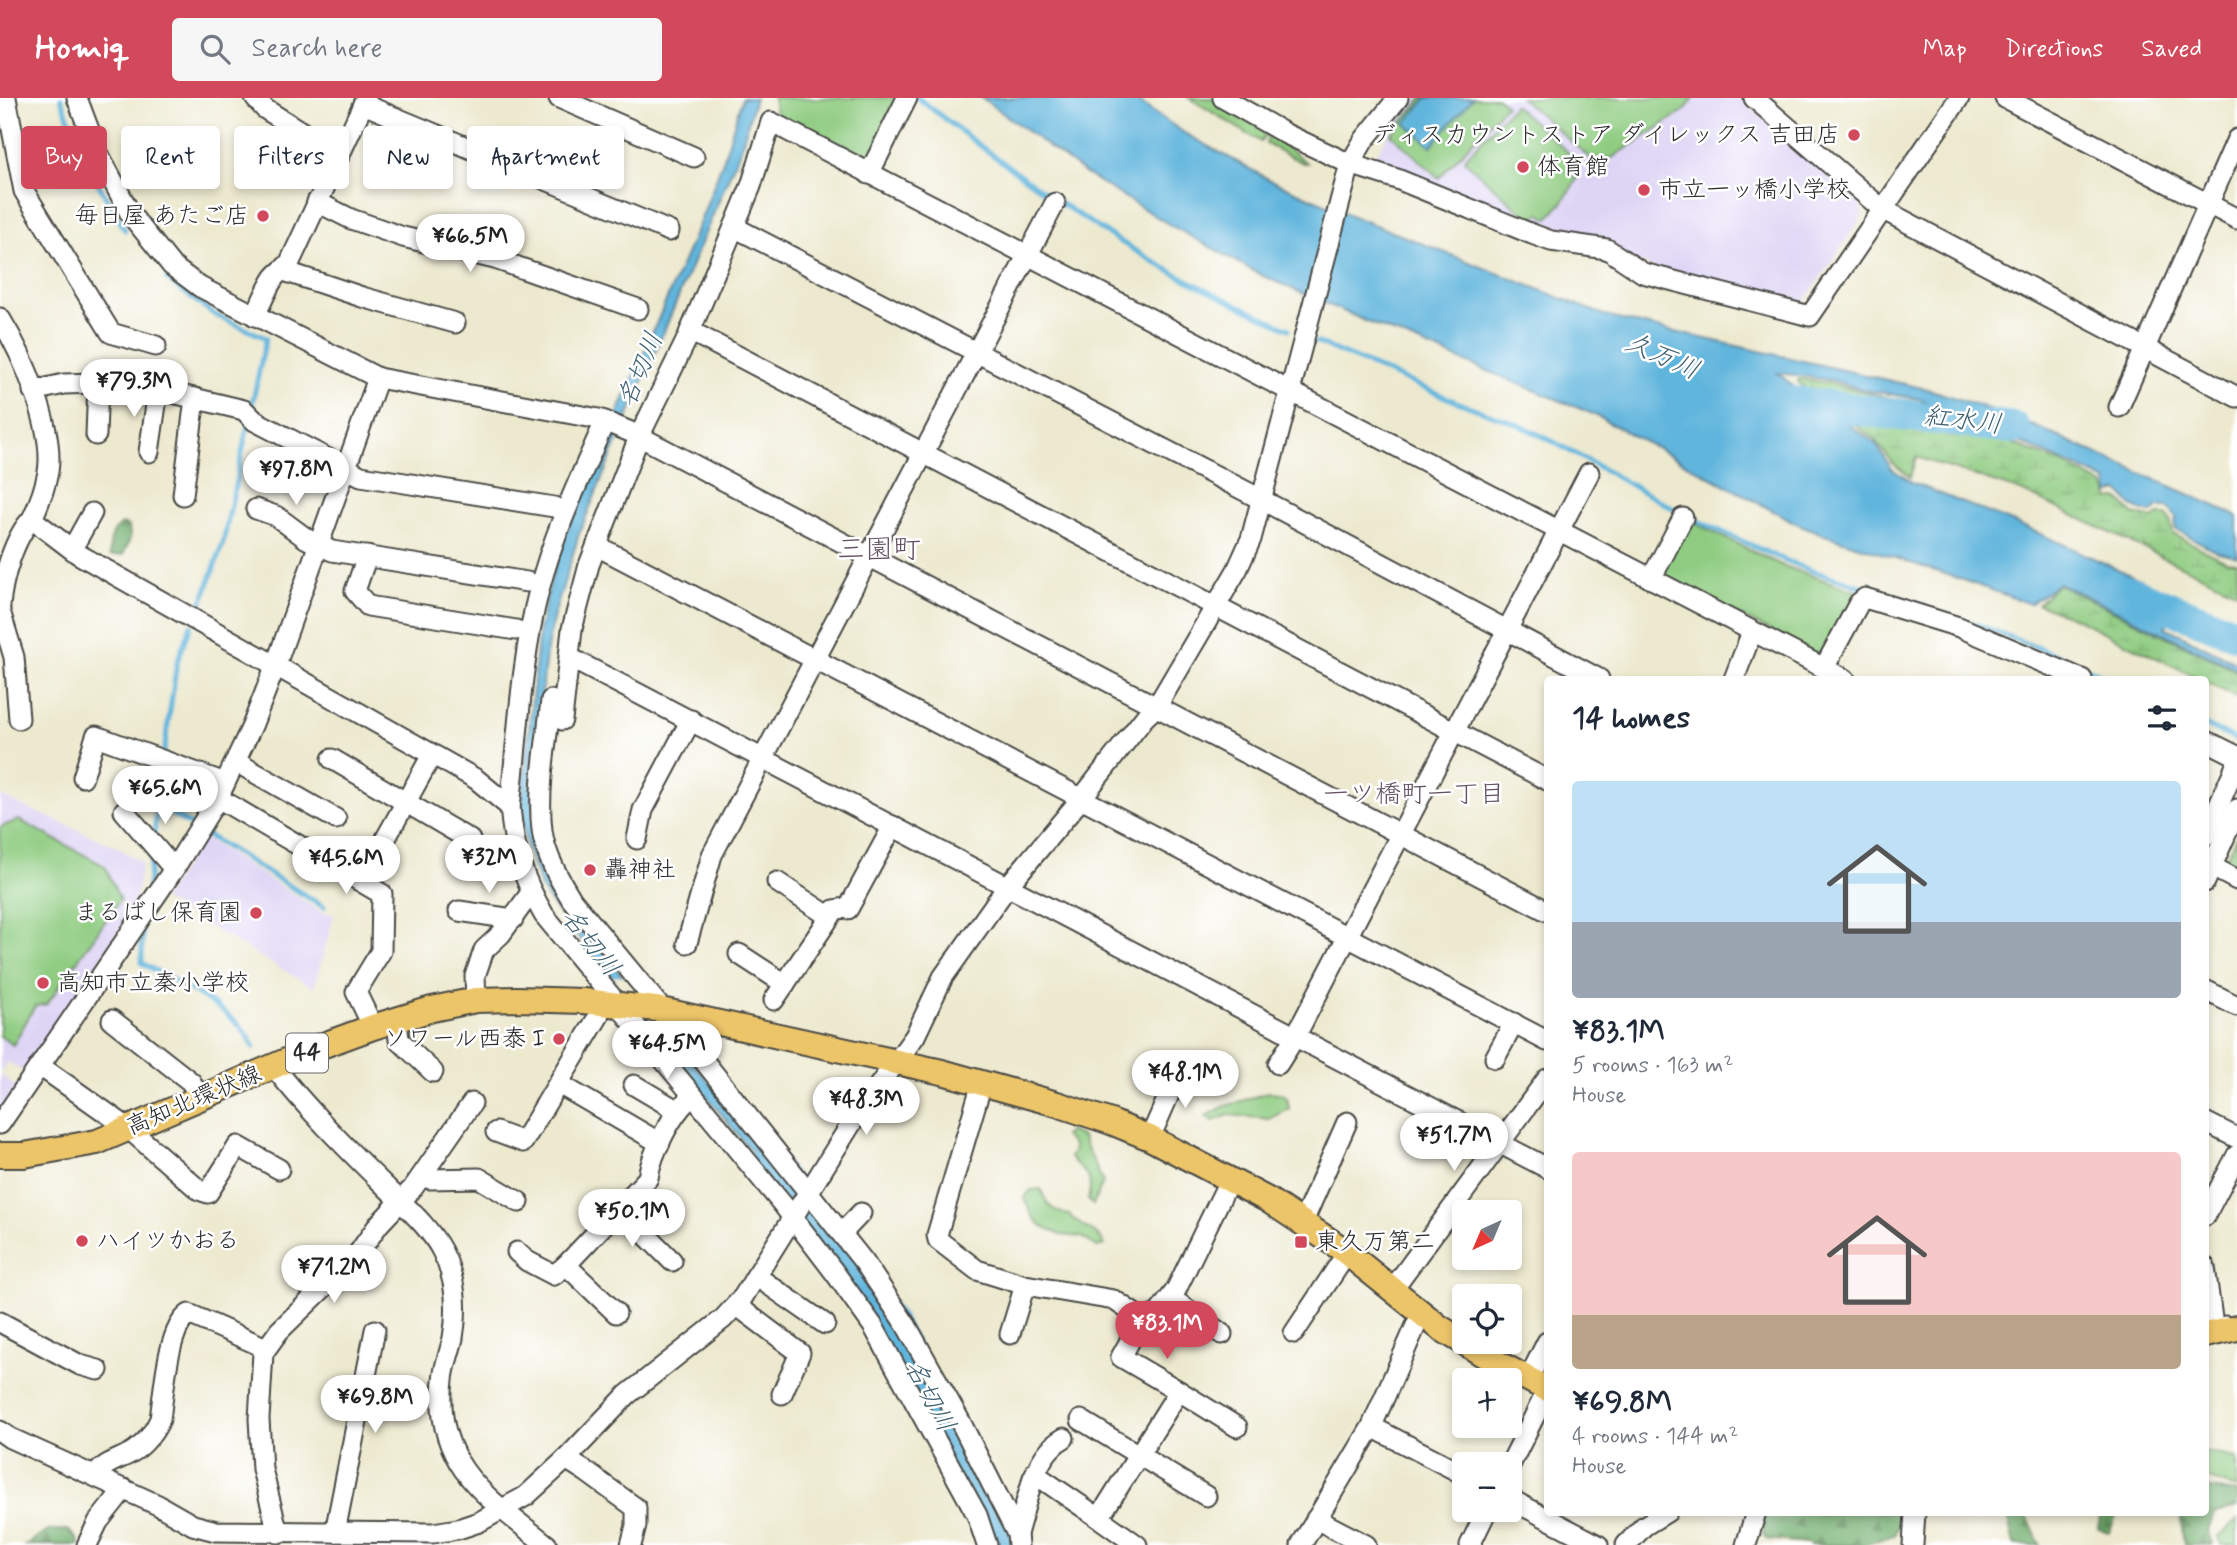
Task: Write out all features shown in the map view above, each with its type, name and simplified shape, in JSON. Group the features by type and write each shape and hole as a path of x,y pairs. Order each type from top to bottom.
{"main road":[{"name":"高知北環状線","path":"0,1155 24,1155 97,1142 199,1097 373,1027 476,1000 549,999 660,1010 982,1083 1111,1122 1150,1138 1230,1179 1302,1224 1347,1253 1421,1314 1460,1342 1541,1386"}],"street":[{"path":"6,98 24,191 111,333 156,345"},
{"path":"78,98 97,152 131,215 158,251 191,282 378,378 606,422 634,434 1544,909"},
{"path":"255,98 265,109 292,126"},
{"path":"559,98 694,157"},
{"path":"869,174 907,98"},
{"path":"1223,98 1286,134 1350,164 1397,179 1551,241 1606,249 1643,273 1810,316 1959,98"},
{"path":"1754,98 1882,209 2237,397"},
{"path":"2005,98 2237,219"},
{"path":"2,1435 158,1505 193,1525 252,1539 278,1533 300,1539 335,1532 378,1539 458,1529 479,1522 520,1501 566,1459 626,1395 723,1319 756,1276 853,1121 915,1036 943,976 1007,887 1081,799 1116,752 1157,706 1216,607 1247,549 1262,500 1350,164 1393,100"},
{"path":"349,134 365,101 669,231"},
{"path":"1018,1540 960,1420 906,1325 864,1262 572,900 547,851 542,832 541,812 554,680 564,611 585,545 634,434 690,331 751,186 771,122 1839,676"},
{"path":"2119,407 2237,139"},
{"path":"256,316 273,279 284,271 323,189"},
{"path":"317,202 351,219 403,237 495,259 638,309"},
{"path":"687,943 712,855 1055,204"},
{"path":"734,228 1262,500 1593,676"},
{"path":"284,271 362,297 455,323"},
{"path":"0,318 15,342 33,391 46,435 48,470 39,505 17,542 1,593 0,606"},
{"path":"690,331 1544,778"},
{"path":"0,1124 174,869 222,790 275,667 378,378"},
{"path":"33,391 64,384 126,382 195,398 249,416 361,476 554,507"},
{"path":"96,435 98,383"},
{"path":"149,452 158,391"},
{"path":"183,495 195,398"},
{"path":"606,422 570,502 539,589 528,651 510,807 517,859 544,915 615,1004 795,1215 873,1326 977,1515 987,1545"},
{"path":"562,720 579,598 634,434"},
{"path":"1278,1064 1295,1037 1589,473"},
{"path":"256,509 275,516 299,534 332,551 527,582"},
{"path":"72,549 91,512"},
{"path":"1651,579 1683,518"},
{"path":"32,519 72,549 275,667 476,779 510,807"},
{"path":"597,546 1544,1039"},
{"path":"368,556 355,591 368,606 516,630"},
{"path":"1824,668 1859,603 1865,598 1959,627 2075,676"},
{"path":"0,611 14,657 19,719"},
{"path":"1735,676 1752,632"},
{"path":"570,658 1544,1166"},
{"path":"637,839 643,810 691,720"},
{"path":"83,776 96,736 222,790 383,894 381,951 356,992 373,1027"},
{"path":"2209,742 2237,756"},
{"path":"386,838 432,755"},
{"path":"332,759 470,840"},
{"path":"236,762 336,819"},
{"path":"2209,827 2237,763"},
{"path":"2209,867 2237,809"},
{"path":"124,811 174,869"},
{"path":"739,954 779,992 834,911 848,909 893,826"},
{"path":"2209,872 2237,880"},
{"path":"776,882 830,917"},
{"path":"476,1000 475,976 484,950 513,919 527,898 533,895"},
{"path":"460,911 513,919"},
{"path":"2209,992 2237,1006"},
{"path":"496,1132 523,1142 598,1017 615,1004"},
{"path":"112,1020 191,1082 199,1097"},
{"path":"397,1020 399,1040 433,1072"},
{"path":"1495,1058 1514,1023"},
{"path":"1150,1138 1182,1065"},
{"path":"40,1066 128,1128 199,1190 208,1193 238,1146 279,1169"},
{"path":"274,1067 295,1093 401,1201 441,1249 453,1279 455,1321 443,1377 443,1420 448,1440 465,1472 503,1509 547,1545"},
{"path":"982,1083 937,1235 938,1240 977,1270 1025,1285 1114,1300 1142,1319"},
{"path":"1392,1290 1544,1083"},
{"path":"559,1084 660,1143"},
{"path":"635,1085 678,1111"},
{"path":"517,1252 527,1261 554,1275 566,1265 648,1178 650,1164 660,1143 678,1111 693,1096"},
{"path":"278,1533 262,1469 260,1394 261,1368 266,1348 279,1331 357,1255 423,1176 472,1103"},
{"path":"1302,1224 1347,1122"},
{"path":"2209,1124 2237,1138"},
{"path":"2209,1205 2237,1155"},
{"path":"423,1176 430,1179 479,1178 519,1202"},
{"path":"1230,1179 1171,1298 1158,1314 1142,1319 1121,1357 1237,1427"},
{"path":"620,1208 672,1261"},
{"path":"842,1233 861,1213"},
{"path":"1294,1334 1347,1253"},
{"path":"566,1265 616,1313"},
{"path":"756,1276 825,1324"},
{"path":"1010,1334 1025,1285"},
{"path":"2209,1286 2219,1332 2237,1319"},
{"path":"1171,1298 1222,1334"},
{"path":"736,1305 800,1353 782,1394"},
{"path":"95,1476 102,1466 135,1451 155,1429 160,1419 173,1344 180,1323 186,1316 189,1314 266,1348"},
{"path":"1301,1545 1371,1427 1421,1314"},
{"path":"0,1322 80,1365 98,1370"},
{"path":"335,1532 375,1330"},
{"path":"1515,1452 1541,1386 1544,1364"},
{"path":"1100,1518 1179,1391"},
{"path":"1081,1420 1206,1496"},
{"path":"1371,1427 1452,1468"},
{"path":"1018,1540 1033,1478 1041,1460 1054,1444 1064,1438"},
{"path":"566,1459 635,1508 636,1526 631,1545"},
{"path":"1033,1478 1042,1479 1137,1545"},
{"path":"87,1545 98,1522 124,1489"},
{"path":"1522,1505 1598,1545"},
{"path":"1626,1545 1644,1526 1660,1516"},
{"path":"1746,1545 1755,1516"},
{"path":"1913,1545 1914,1516"},
{"path":"1316,1519 1366,1545"},
{"path":"1469,1545 1481,1522"}],"shaded area":[{"name":"市立一ッ橋小学校","path":"1418,98 1740,98 1860,204 1863,215 1804,302 1796,306 1696,282 1568,238 1411,177 1374,158 1394,126"},
{"name":"高知市立秦小学校","path":"0,796 117,847 142,863 134,908 26,1073 8,1062 0,1072"},
{"name":"まるばし保育園","path":"204,838 320,911 334,915 314,988 162,899"},
{"path":"0,1073 16,1088 0,1111"}],"green space":[{"path":"773,98 902,98 870,159 861,162 777,120"},
{"path":"1189,98 1213,98 1284,137 1282,143 1307,163 1266,144 1268,136 1265,134 1261,142"},
{"path":"1423,98 1498,98 1506,105 1439,178 1391,134"},
{"path":"1521,98 1694,98 1685,110 1612,158 1591,159"},
{"name":"体育館","path":"1514,105 1578,161 1569,172 1577,179 1562,203 1547,219 1540,213 1532,222 1465,161"},
{"path":"1799,379 1830,383 1917,405 2064,464 2104,485 2110,499 2118,498 2133,514 2153,519 2166,515 2173,534 2226,561 2237,562 2237,592 2021,491 1916,457 1910,477 1894,464 1873,438 1809,393 1798,382"},
{"path":"1688,520 1781,565 1858,592 1825,654 1818,656 1665,577 1663,568"},
{"path":"122,524 129,526 130,539 123,555 110,556 113,533"},
{"path":"2058,584 2237,671 2237,697 2209,684 2209,676 2194,676 2075,618 2038,604"},
{"name":"高知市立秦小学校","path":"19,820 105,866 120,900 47,1004 35,1006 13,1045 0,1036 0,827"},
{"path":"2237,834 2237,870 2230,866 2226,859"},
{"path":"1269,1092 1287,1097 1289,1109 1269,1119 1229,1115 1213,1121 1206,1116 1223,1107"},
{"path":"1070,1131 1082,1137 1103,1182 1093,1205 1088,1200 1089,1180 1070,1157 1074,1151 1073,1145 1064,1136"},
{"path":"1041,1189 1051,1207 1070,1215 1098,1236 1105,1245 1097,1247 1082,1237 1061,1235 1042,1226 1033,1217 1024,1198 1031,1190"},
{"path":"2209,1453 2237,1458 2237,1488 2209,1479"},
{"path":"2209,1488 2237,1492 2237,1507 2214,1514 2208,1530 2213,1545 2184,1545 2180,1516 2209,1516"},
{"path":"1763,1516 1902,1516 1894,1535 1864,1545 1810,1545 1766,1539 1763,1535"},
{"path":"2009,1516 2027,1516 2040,1545 2014,1545"},
{"path":"2100,1516 2116,1516 2109,1532 2099,1529"},
{"path":"2237,1520 2237,1545 2221,1545 2219,1537"},
{"path":"50,1530 68,1530 78,1540 79,1545 25,1545"}],"water":[{"path":"742,98 755,98 741,148 580,531 553,619 546,654 532,785 537,848 544,869 570,911 796,1189 789,1198 553,906 541,888 528,850 522,800 539,630 553,572 567,531 700,222 724,158"},
{"path":"982,98 1133,98 1186,134 1270,180 1357,218 1609,317 1931,390 2016,418 2231,513 2237,517 2237,556 2218,552 2175,529 2176,517 2168,507 2158,507 2152,513 2137,509 2118,491 2109,494 2107,481 1920,399 1865,390 1831,380 1778,373 1875,443 1892,469 1913,483 2027,528 2157,587 2144,590 2163,602 2172,616 2165,627 2237,663 2237,669 2059,583 2030,604 1796,523 1593,414 1263,276 1170,225 1086,174"},
{"path":"1427,98 1473,98 1431,146 1405,123"}],"pier":[{"path":"626,975 678,1038 658,1042 605,978"}],"waterway":[{"path":"61,98 85,161 125,230"},
{"path":"918,98 979,145 1107,234 1188,280 1289,329"},
{"path":"166,279 215,315 266,338 251,410"},
{"path":"1316,342 1457,402 1517,424 1685,515 1775,556 1812,571 1925,606"},
{"name":"紅水川","path":"1777,400 2014,428"},
{"path":"197,616 223,543 249,420"},
{"name":"久万川","path":"2128,591 2237,634"},
{"path":"1974,623 2104,676"},
{"path":"164,752 177,662 191,625"},
{"path":"2209,727 2237,740"},
{"path":"160,766 157,805 192,826"},
{"path":"154,835 157,805"},
{"path":"205,834 324,907"},
{"path":"148,887 152,852"},
{"path":"142,931 142,963 221,1010 246,1034 254,1048"},
{"name":"名切川","path":"766,1161 854,1272 891,1325 992,1513 1003,1545"}],"place":[{"name":"ディスカウントストア ダイレックス 吉田店","path":"1854,135"},
{"name":"体育館","path":"1523,167"},
{"name":"市立一ッ橋小学校","path":"1644,190"},
{"name":"毎日屋 あたご店","path":"263,216"},
{"name":"轟神社","path":"590,870"},
{"name":"まるばし保育園","path":"256,913"},
{"name":"高知市立秦小学校","path":"43,983"},
{"name":"ソワール西泰 I","path":"559,1039"},
{"name":"ハイツかおる","path":"82,1241"},
{"name":"東久万第二","path":"1301,1242"}],"district":[{"name":"三園町","path":"879,550"},
{"name":"一ツ橋町一丁目","path":"1414,795"}]}
